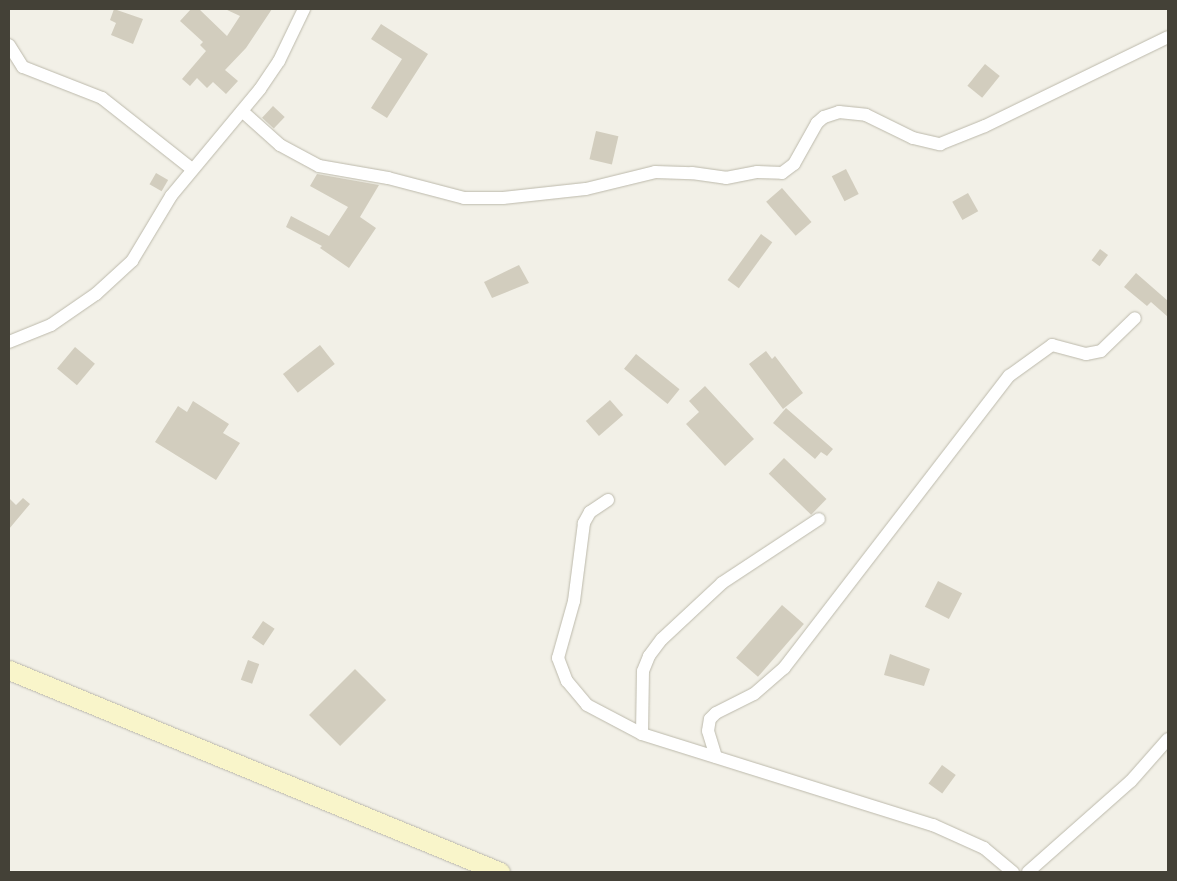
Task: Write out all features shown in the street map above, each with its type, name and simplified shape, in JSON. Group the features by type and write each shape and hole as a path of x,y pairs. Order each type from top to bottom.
{"main road":[{"path":"9,670 500,872"}],"street":[{"path":"9,342 58,320 96,294 132,261 171,196 242,111 279,61 304,9"},
{"path":"242,111 299,157 319,166 388,178 477,199 586,189 655,172 692,172 726,178 757,172 776,174 794,164 817,123 824,117 839,112 866,115 914,138 940,144 1007,116 1168,37"},
{"path":"9,45 23,67 102,98 192,169"},
{"path":"716,756 708,731 710,719 716,713 754,694 784,668 1010,376 1052,345 1086,354 1101,351 1135,318"},
{"path":"608,500 590,512 584,523 574,601 558,658 567,681 587,705 642,734 933,824 984,848 1013,872"},
{"path":"642,734 643,671 649,656 662,639 722,583 819,518"},
{"path":"1028,872 1131,781 1168,739"}],"building":[{"path":"114,9 143,19 133,44 111,35 116,23 110,20"},
{"path":"191,9 199,9 227,36 240,16 225,9 272,9 246,48 225,70 238,81 226,94 213,82 207,88 197,78 190,86 182,79 206,51 200,45 203,42 180,21"},
{"path":"381,24 428,54 387,118 371,108 402,59 371,39"},
{"path":"985,64 1000,76 982,98 967,86"},
{"path":"273,106 285,117 274,129 262,118"},
{"path":"596,131 618,136 612,164 589,159"},
{"path":"846,169 859,194 844,201 832,176"},
{"path":"156,173 168,180 162,191 150,184"},
{"path":"317,174 379,185 360,217 376,228 349,268 320,248 322,246 286,227 291,216 329,236 348,207 310,186"},
{"path":"782,188 812,222 796,236 766,202"},
{"path":"968,193 978,211 962,220 952,202"},
{"path":"761,234 772,242 739,288 727,280"},
{"path":"1100,249 1108,255 1100,266 1092,260"},
{"path":"519,265 529,283 492,298 484,282"},
{"path":"1136,273 1168,301 1168,317 1151,302 1147,306 1124,287"},
{"path":"320,345 335,364 298,393 283,374"},
{"path":"75,347 95,364 77,385 57,368"},
{"path":"766,351 772,359 775,356 803,393 783,409 749,364"},
{"path":"636,354 680,389 668,404 624,369"},
{"path":"705,386 754,439 725,466 686,424 699,412 689,401"},
{"path":"610,400 623,415 599,436 586,421"},
{"path":"193,401 229,424 223,433 240,443 216,480 155,442 178,406 187,412"},
{"path":"786,408 833,449 827,456 821,452 815,459 773,423"},
{"path":"784,458 826,499 811,515 769,474"},
{"path":"9,498 16,505 23,498 30,504 9,529"},
{"path":"938,581 962,593 949,619 925,607"},
{"path":"782,605 804,624 758,677 736,658"},
{"path":"263,621 275,629 263,645 252,638"},
{"path":"890,654 930,669 924,686 884,675"},
{"path":"248,660 259,664 252,684 241,680"},
{"path":"355,669 386,700 340,746 309,715"},
{"path":"942,765 956,775 942,794 928,784"}]}
